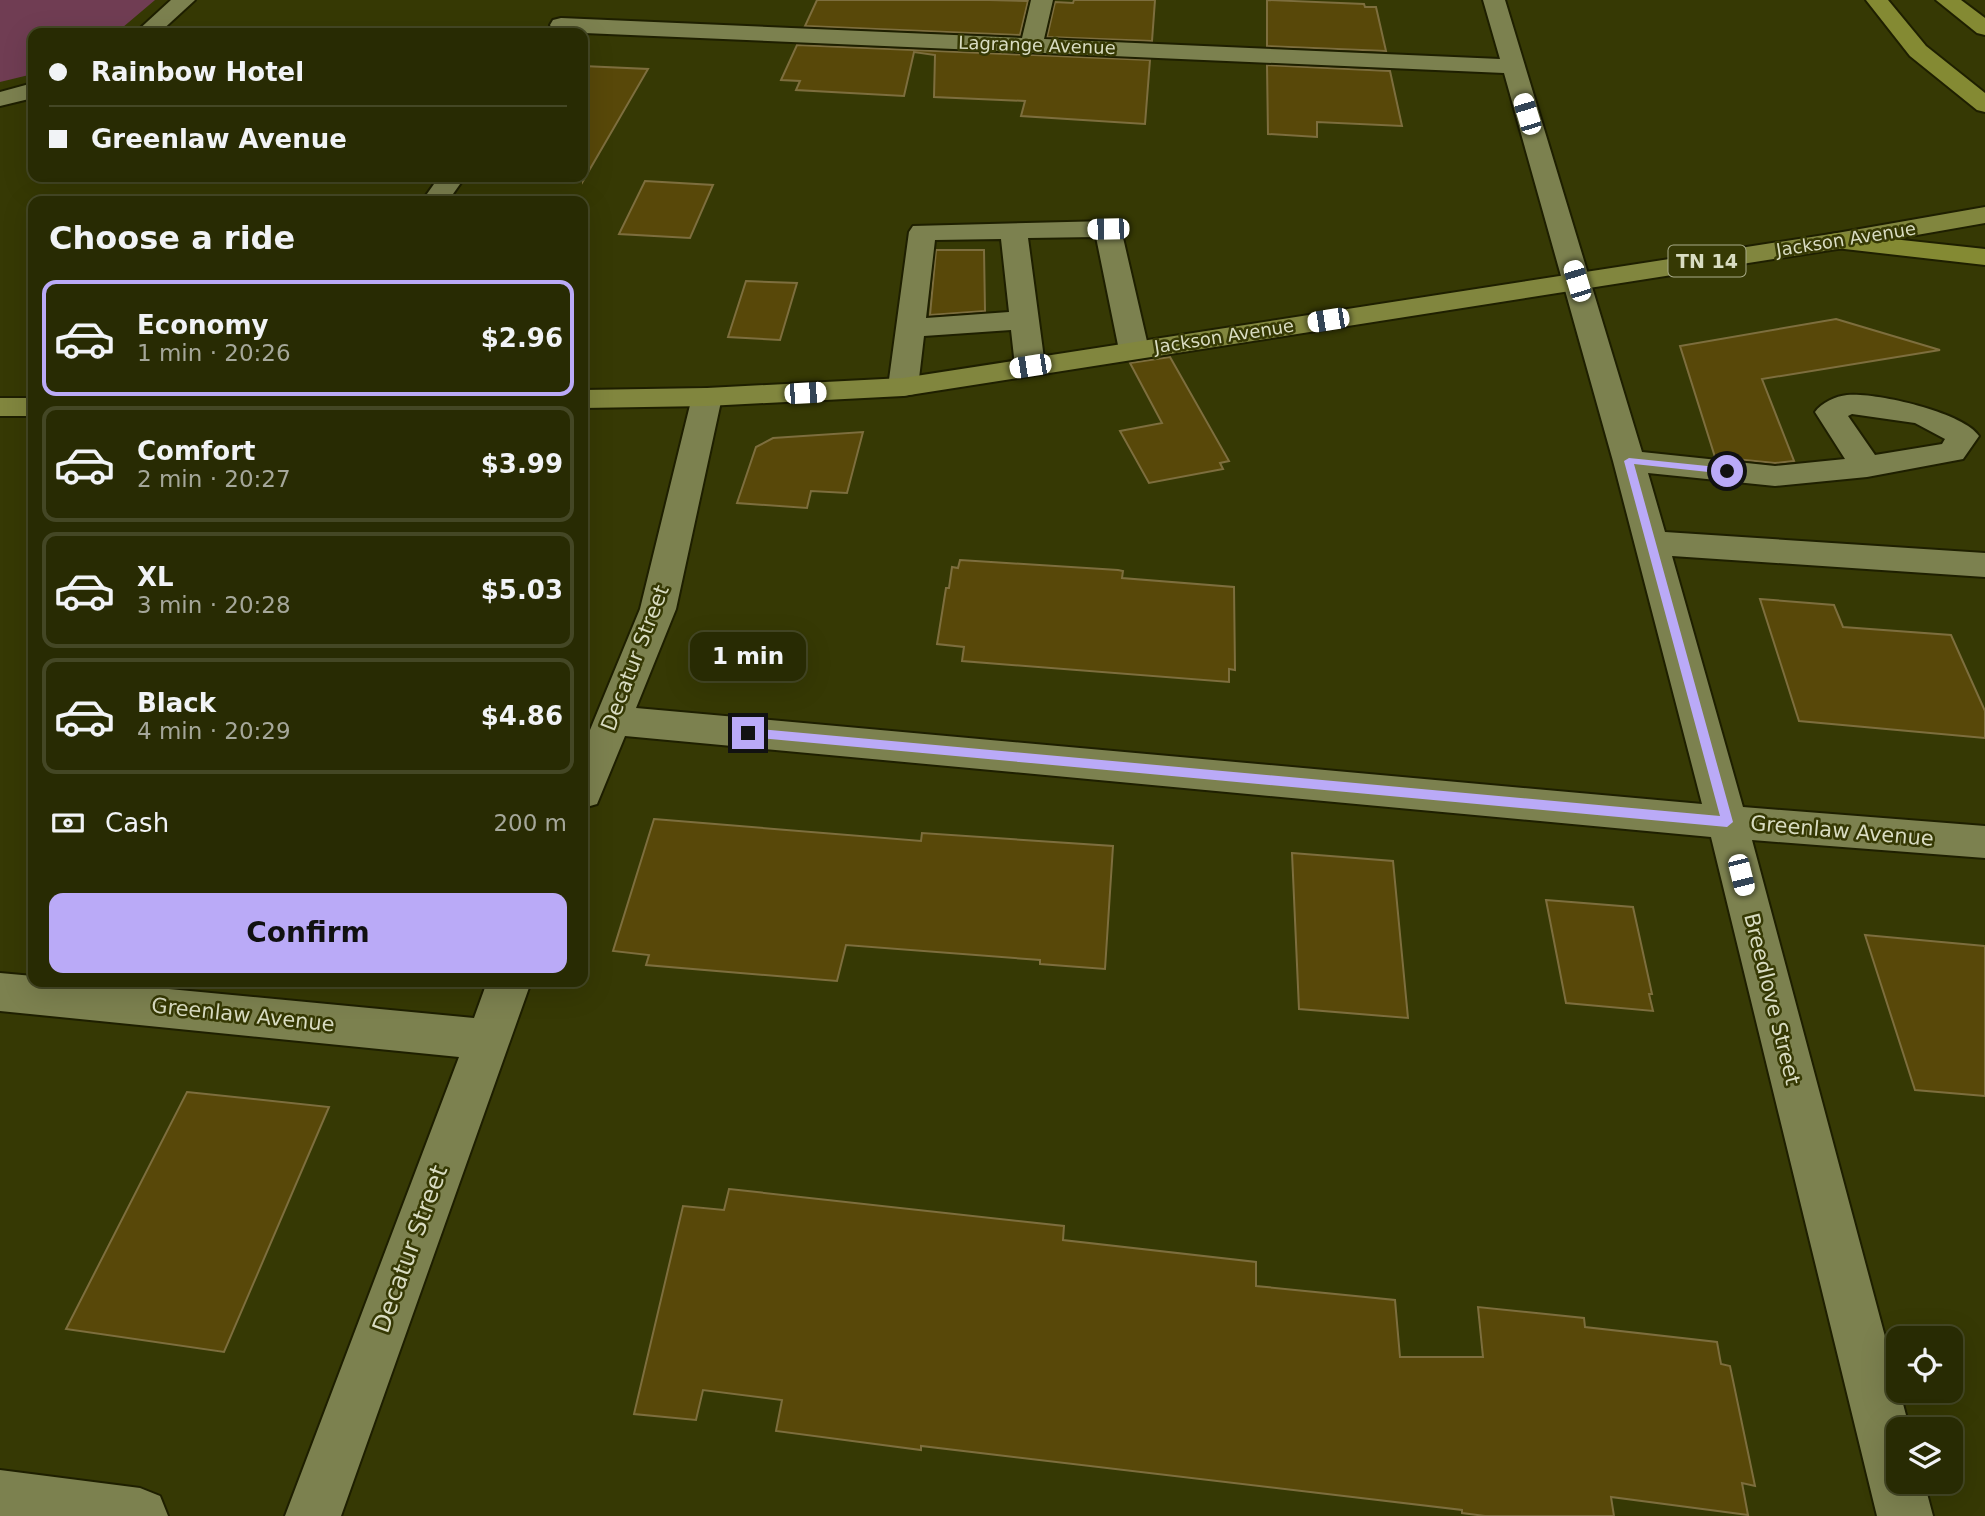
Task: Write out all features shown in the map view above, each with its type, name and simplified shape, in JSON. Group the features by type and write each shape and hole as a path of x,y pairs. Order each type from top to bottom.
{"highway":[{"path":"1877,0 1918,51 1985,106"},
{"path":"1947,0 1985,28"},
{"path":"1837,241 1985,257"}],"main road":[{"name":"Jackson Avenue","path":"588,398 707,397 903,387 1837,241 1985,215"},
{"path":"0,407 28,407"}],"street":[{"path":"152,28 184,0"},
{"path":"1032,44 1042,0"},
{"name":"Breedlove Street","path":"1494,0 1629,461 1727,822 1905,1516"},
{"name":"Lagrange Avenue","path":"563,22 1512,66"},
{"path":"0,99 28,92"},
{"path":"903,387 922,232 1108,229 1134,350"},
{"path":"1014,231 1030,366"},
{"path":"911,328 1024,320"},
{"name":"Decatur Street","path":"588,773 603,714 658,609 707,397"},
{"path":"1629,461 1775,476 1867,467"},
{"path":"1651,543 1985,565"},
{"name":"Greenlaw Avenue","path":"603,714 1727,822 1985,842"},
{"name":"Decatur Street","path":"313,1516 507,987"},
{"name":"Greenlaw Avenue","path":"0,992 78,990 486,1039"},
{"path":"0,1497 140,1516"}],"shaded area":[{"path":"0,0 155,0 122,28 28,28 28,75 0,82"}],"building":[{"path":"817,0 1028,1 1020,35 805,26"},
{"path":"1074,0 1155,0 1152,41 1047,37 1055,2 1073,3"},
{"path":"1267,0 1364,4 1365,7 1376,7 1386,51 1267,46"},
{"path":"797,45 1150,60 1145,124 1021,116 1025,101 934,97 935,55 914,52 904,96 796,90 800,81 781,80"},
{"path":"1267,65 1390,71 1402,126 1317,122 1317,137 1268,134"},
{"path":"588,66 648,69 588,172"},
{"path":"645,181 713,185 690,238 619,234"},
{"path":"936,250 984,250 985,311 930,315"},
{"path":"746,281 797,283 780,340 728,337"},
{"path":"1836,319 1940,350 1762,379 1794,461 1775,463 1715,457 1680,346"},
{"path":"1170,357 1229,461 1220,463 1223,469 1149,483 1120,431 1162,423 1130,363"},
{"path":"863,432 847,493 811,491 807,508 737,503 756,447 773,438"},
{"path":"960,560 1118,570 1123,571 1122,578 1234,587 1235,670 1229,669 1229,682 962,661 964,647 937,644 946,588 949,588 952,567 958,568"},
{"path":"1760,599 1834,605 1843,627 1951,635 1985,711 1985,738 1799,721"},
{"path":"654,819 921,841 922,833 1113,846 1105,969 1040,964 1040,960 846,945 837,981 646,965 649,955 613,951"},
{"path":"1292,853 1393,861 1408,1018 1299,1009"},
{"path":"1546,900 1633,907 1652,994 1649,994 1653,1011 1566,1003"},
{"path":"1865,935 1985,946 1985,1096 1915,1090"},
{"path":"187,1092 329,1107 224,1352 66,1329"},
{"path":"729,1189 1064,1226 1063,1240 1256,1262 1256,1286 1395,1300 1400,1357 1483,1357 1478,1307 1584,1318 1585,1327 1717,1342 1721,1364 1730,1366 1755,1486 1742,1483 1748,1515 1611,1497 1614,1516 1485,1516 1462,1513 1462,1510 921,1446 921,1450 776,1431 782,1400 703,1390 696,1420 634,1414 683,1206 724,1210"}],"route":[{"path":"748,733 1727,822 1629,461 1727,471"}]}
